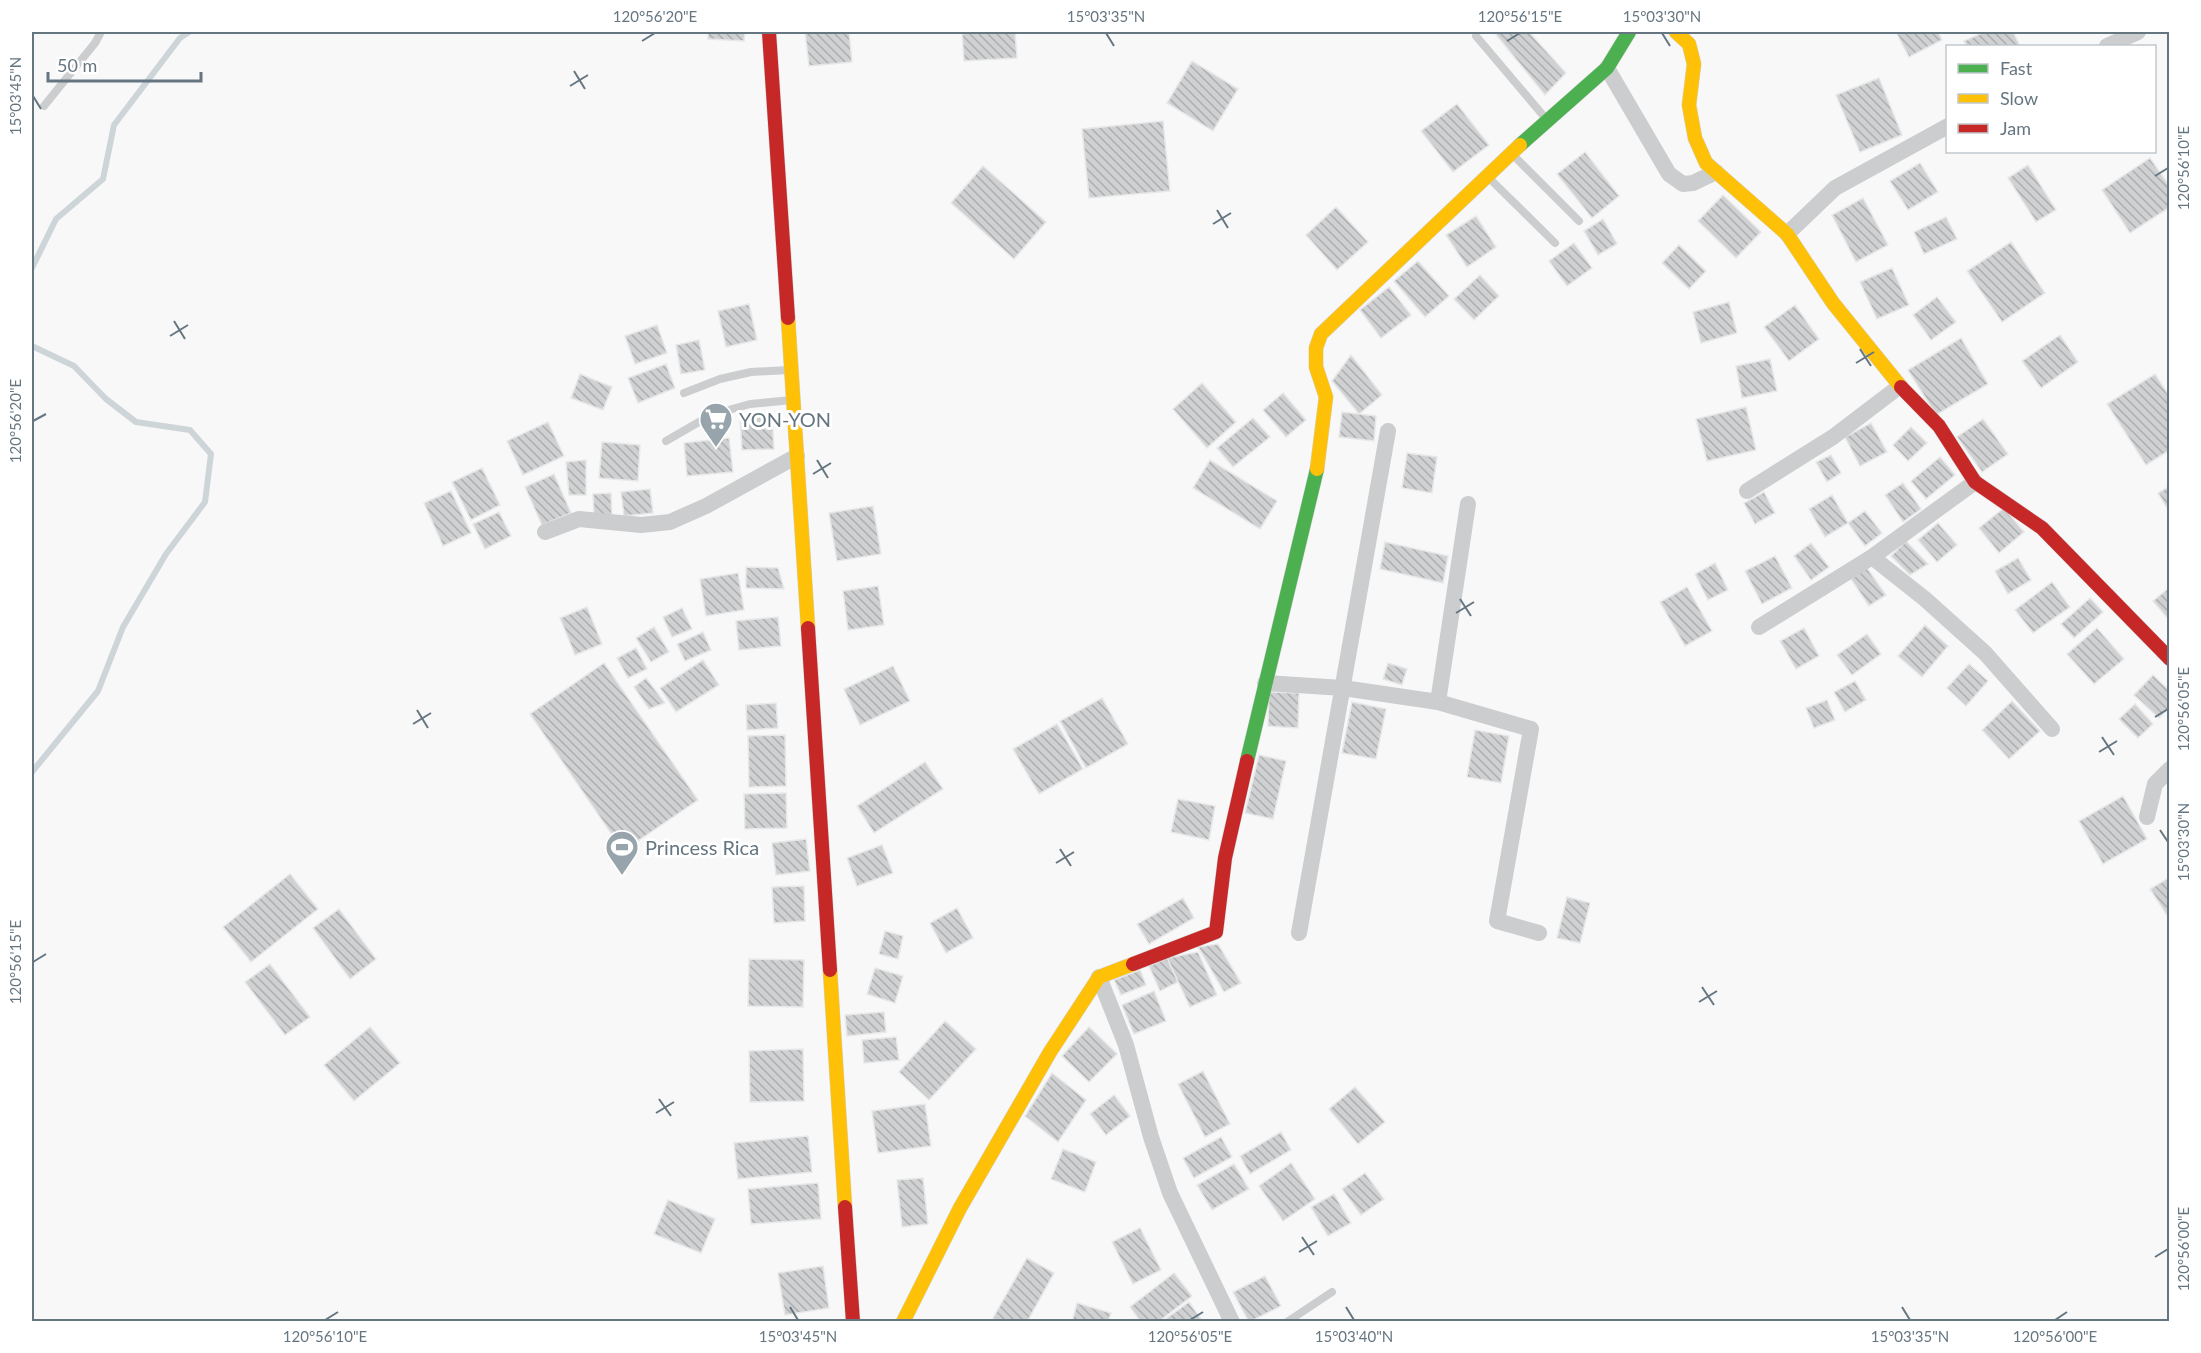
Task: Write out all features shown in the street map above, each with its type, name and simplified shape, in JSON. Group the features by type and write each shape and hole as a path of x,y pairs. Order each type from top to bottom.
{"street":[{"path":"769,32 853,1322"},
{"path":"903,1322 960,1208 1050,1052 1099,977 1216,932 1225,858 1316,477 1326,397 1316,367 1316,348 1321,334 1511,153 1608,68 1629,32"},
{"path":"1676,32 1689,44 1694,64 1689,105 1695,138 1706,163 1786,234 1833,303 1900,386 1939,426 1975,482 2042,528 2169,659"},
{"path":"2110,45 2138,32"},
{"path":"1608,68 1669,174 1683,184 1693,183 1716,172"},
{"path":"1786,234 1835,188 1946,127"},
{"path":"1747,491 1833,437 1900,386"},
{"path":"1299,933 1388,431"},
{"path":"546,532 579,519 641,525 670,522 706,506 797,456"},
{"path":"1759,627 1872,557 1975,482"},
{"path":"1438,702 1468,504"},
{"path":"1872,557 1925,599 1985,653 2052,729"},
{"path":"1265,683 1343,688 1438,702 1531,729 1497,921 1539,933"},
{"path":"2147,817 2156,784 2169,769"},
{"path":"1099,977 1126,1045 1151,1137 1170,1193 1232,1322"}],"lane":[{"path":"44,106 95,43 100,32"},
{"path":"1476,36 1547,120"},
{"path":"1511,153 1579,221"},
{"path":"1487,176 1555,243"},
{"path":"684,393 720,379 751,372 791,370"},
{"path":"666,441 711,415 750,404 793,399"},
{"path":"1287,1322 1332,1292"}],"building":[{"path":"708,32 745,32 744,41 708,39"},
{"path":"805,32 849,32 852,62 809,66"},
{"path":"962,32 1015,32 1017,58 964,61"},
{"path":"1494,32 1529,32 1566,73 1545,95"},
{"path":"1896,32 1938,32 1942,40 1909,57"},
{"path":"1984,32 2013,32 2020,45 1966,45 1964,41"},
{"path":"1192,61 1238,89 1213,131 1167,103"},
{"path":"1879,78 1902,135 1860,152 1836,95"},
{"path":"1457,104 1489,145 1453,172 1421,131"},
{"path":"1163,121 1170,191 1089,198 1082,129"},
{"path":"1585,152 1619,196 1592,218 1557,174"},
{"path":"2150,158 2170,187 2170,207 2130,233 2102,190"},
{"path":"1920,163 1938,192 1908,210 1890,181"},
{"path":"2028,165 2056,210 2036,222 2008,178"},
{"path":"983,166 1046,222 1014,259 951,203"},
{"path":"1723,195 1761,232 1736,258 1698,221"},
{"path":"1863,198 1888,245 1856,262 1832,215"},
{"path":"1336,207 1368,242 1337,270 1306,235"},
{"path":"1476,216 1496,247 1467,267 1446,235"},
{"path":"1946,217 1957,239 1924,254 1914,232"},
{"path":"1603,219 1617,244 1598,255 1584,231"},
{"path":"2011,242 2045,293 2002,322 1967,271"},
{"path":"1574,243 1592,268 1567,286 1549,261"},
{"path":"1679,245 1706,271 1689,289 1662,263"},
{"path":"1418,261 1449,296 1425,317 1394,281"},
{"path":"1892,268 1909,305 1877,319 1860,282"},
{"path":"1480,275 1499,296 1474,320 1454,299"},
{"path":"1389,287 1411,315 1381,338 1360,310"},
{"path":"1937,297 1956,322 1931,340 1913,315"},
{"path":"1729,302 1737,333 1701,343 1693,312"},
{"path":"749,304 757,340 726,347 718,311"},
{"path":"1795,305 1819,339 1789,361 1764,327"},
{"path":"657,325 667,353 635,364 625,336"},
{"path":"2060,335 2078,362 2041,388 2022,361"},
{"path":"1961,338 1988,384 1936,415 1908,370"},
{"path":"699,340 705,370 681,374 676,345"},
{"path":"1351,355 1382,395 1359,414 1332,381"},
{"path":"1770,359 1777,391 1742,398 1736,366"},
{"path":"666,364 675,388 638,403 628,378"},
{"path":"580,374 612,387 603,410 571,398"},
{"path":"2155,374 2170,397 2170,450 2146,465 2107,404"},
{"path":"1202,383 1236,422 1207,448 1173,409"},
{"path":"1283,393 1306,420 1286,437 1263,410"},
{"path":"1746,407 1756,450 1707,461 1696,419"},
{"path":"1342,412 1376,416 1374,441 1339,437"},
{"path":"772,415 774,449 742,450 740,417"},
{"path":"1253,418 1270,437 1233,467 1217,448"},
{"path":"1983,419 2008,454 1982,472 1957,437"},
{"path":"548,422 564,456 523,475 507,441"},
{"path":"1871,423 1887,452 1860,466 1845,437"},
{"path":"1911,427 1927,443 1908,461 1893,445"},
{"path":"729,438 733,472 687,476 684,443"},
{"path":"602,442 640,445 638,481 599,478"},
{"path":"1407,453 1437,457 1432,493 1402,488"},
{"path":"1831,455 1841,473 1827,482 1816,462"},
{"path":"1940,457 1955,475 1926,499 1911,481"},
{"path":"586,460 586,495 569,495 566,462"},
{"path":"1210,460 1277,501 1260,529 1193,488"},
{"path":"482,468 500,505 471,520 452,482"},
{"path":"554,474 571,513 542,525 525,487"},
{"path":"1903,483 1921,509 1903,522 1885,495"},
{"path":"2170,486 2170,513 2158,493"},
{"path":"650,489 653,513 624,516 621,492"},
{"path":"451,491 471,533 443,546 424,503"},
{"path":"1764,492 1775,513 1755,524 1744,503"},
{"path":"611,493 612,516 594,517 593,494"},
{"path":"1832,495 1848,523 1825,537 1809,509"},
{"path":"873,506 881,554 837,561 829,513"},
{"path":"2004,508 2024,532 1999,553 1979,528"},
{"path":"1865,511 1882,533 1865,546 1848,523"},
{"path":"499,512 511,536 485,549 473,524"},
{"path":"1938,523 1957,545 1937,562 1918,540"},
{"path":"1906,541 1928,564 1910,575 1891,556"},
{"path":"1385,542 1448,556 1443,583 1380,569"},
{"path":"1811,543 1829,567 1811,580 1794,556"},
{"path":"1775,556 1792,588 1762,604 1745,571"},
{"path":"2018,558 2031,580 2008,594 1995,571"},
{"path":"1715,563 1728,590 1708,600 1695,574"},
{"path":"746,567 778,568 784,589 746,588"},
{"path":"1867,568 1886,595 1869,606 1851,579"},
{"path":"738,573 744,610 706,616 700,579"},
{"path":"2052,582 2070,607 2033,633 2015,610"},
{"path":"878,586 884,625 848,630 843,591"},
{"path":"1687,587 1712,631 1685,646 1660,602"},
{"path":"2170,587 2170,621 2153,601"},
{"path":"2090,598 2103,612 2074,638 2061,624"},
{"path":"587,607 602,644 575,655 560,618"},
{"path":"682,608 692,629 672,637 663,617"},
{"path":"778,617 781,646 739,650 736,621"},
{"path":"1925,625 1948,646 1922,677 1898,656"},
{"path":"654,627 669,652 651,662 636,638"},
{"path":"1804,628 1819,656 1796,669 1780,641"},
{"path":"2097,628 2124,659 2094,684 2067,654"},
{"path":"703,632 711,650 685,661 677,644"},
{"path":"1867,634 1881,654 1852,675 1837,655"},
{"path":"636,648 647,669 628,678 617,658"},
{"path":"703,660 719,685 676,712 660,688"},
{"path":"604,663 698,800 623,851 530,714"},
{"path":"1388,663 1407,669 1402,685 1383,679"},
{"path":"1969,664 1988,681 1966,706 1947,688"},
{"path":"893,666 910,701 860,725 844,689"},
{"path":"2153,675 2170,691 2170,707 2159,718 2134,695"},
{"path":"646,678 665,703 649,709 634,687"},
{"path":"1855,681 1866,700 1845,712 1834,692"},
{"path":"1269,692 1299,693 1298,728 1268,726"},
{"path":"1102,698 1128,744 1086,768 1060,721"},
{"path":"1827,700 1835,720 1814,728 1806,708"},
{"path":"2012,701 2040,731 2009,759 1982,730"},
{"path":"1352,702 1386,709 1376,759 1342,753"},
{"path":"776,703 778,728 747,730 746,705"},
{"path":"2135,704 2153,724 2138,738 2119,719"},
{"path":"1057,724 1083,769 1039,794 1013,749"},
{"path":"1475,730 1509,736 1501,783 1467,777"},
{"path":"785,735 786,786 749,787 748,736"},
{"path":"1259,755 1286,761 1273,819 1245,813"},
{"path":"925,762 943,789 874,833 857,806"},
{"path":"786,793 787,828 745,829 744,794"},
{"path":"2123,796 2147,839 2103,864 2079,821"},
{"path":"1178,799 1215,806 1209,840 1171,832"},
{"path":"806,839 810,871 776,875 772,843"},
{"path":"882,845 893,873 857,886 847,858"},
{"path":"290,874 318,909 251,962 223,927"},
{"path":"2170,877 2170,920 2150,889"},
{"path":"804,886 805,921 774,923 772,887"},
{"path":"1567,897 1590,903 1580,943 1557,938"},
{"path":"1183,898 1194,918 1149,944 1137,924"},
{"path":"957,908 973,938 946,953 930,923"},
{"path":"339,909 376,959 350,979 313,928"},
{"path":"885,931 903,936 898,959 879,954"},
{"path":"1218,944 1241,983 1224,992 1198,947"},
{"path":"1198,952 1217,995 1190,1007 1167,958"},
{"path":"1167,958 1178,982 1160,991 1149,966"},
{"path":"749,959 804,960 803,1007 748,1006"},
{"path":"270,964 310,1017 285,1035 245,982"},
{"path":"875,968 903,976 895,1003 867,994"},
{"path":"1140,970 1146,985 1121,995 1114,980"},
{"path":"1154,991 1166,1021 1134,1034 1122,1005"},
{"path":"884,1012 886,1032 847,1036 845,1015"},
{"path":"945,1021 976,1049 929,1100 899,1072"},
{"path":"370,1027 400,1063 354,1101 324,1065"},
{"path":"1089,1027 1117,1054 1089,1082 1062,1056"},
{"path":"896,1037 899,1060 864,1063 862,1040"},
{"path":"803,1049 804,1101 750,1102 749,1051"},
{"path":"1203,1071 1230,1124 1205,1137 1178,1084"},
{"path":"1052,1073 1086,1100 1058,1142 1025,1116"},
{"path":"1355,1087 1385,1122 1358,1144 1329,1109"},
{"path":"1114,1095 1130,1116 1106,1135 1090,1114"},
{"path":"925,1104 931,1146 878,1153 872,1111"},
{"path":"1281,1132 1291,1150 1250,1174 1240,1156"},
{"path":"808,1136 812,1172 738,1179 734,1143"},
{"path":"1221,1137 1232,1157 1194,1178 1183,1158"},
{"path":"1063,1149 1096,1162 1085,1192 1051,1179"},
{"path":"1291,1163 1315,1199 1283,1221 1259,1186"},
{"path":"1234,1164 1249,1189 1212,1210 1197,1185"},
{"path":"1365,1173 1384,1199 1361,1215 1342,1189"},
{"path":"923,1178 928,1224 902,1227 897,1180"},
{"path":"818,1183 821,1219 751,1224 748,1189"},
{"path":"1334,1194 1351,1223 1328,1236 1311,1207"},
{"path":"668,1200 715,1219 701,1253 654,1234"},
{"path":"1140,1228 1161,1270 1133,1284 1112,1242"},
{"path":"1027,1258 1054,1273 1027,1322 999,1322 993,1318"},
{"path":"823,1266 829,1308 785,1315 778,1273"},
{"path":"1174,1273 1192,1296 1158,1322 1141,1322 1130,1307"},
{"path":"1265,1276 1281,1306 1249,1322 1233,1292"},
{"path":"1189,1302 1203,1322 1163,1321"},
{"path":"1077,1303 1111,1313 1108,1322 1072,1322"}],"waterway":[{"path":"32,268 56,219 103,179 114,125 180,38 189,32"},
{"path":"32,346 74,366 106,399 136,422 190,430 211,454 205,502 166,554 123,627 98,691 32,772"}],"traffic: fast":[{"path":"1520,145 1607,68 1629,32"},
{"path":"1247,761 1317,469"}],"traffic: slow":[{"path":"1676,32 1689,44 1694,64 1689,105 1695,138 1706,163 1787,234 1833,303 1901,387"},
{"path":"1317,469 1326,397 1316,367 1316,348 1321,334 1520,145"},
{"path":"788,318 808,628"},
{"path":"903,1322 960,1208 1050,1052 1099,977 1133,964"},
{"path":"830,970 845,1207"}],"traffic: jam":[{"path":"769,32 788,318"},
{"path":"1901,387 1939,426 1975,482 2042,528 2170,659"},
{"path":"808,628 830,970"},
{"path":"1133,964 1216,932 1225,858 1247,761"},
{"path":"845,1207 853,1322"}],"place":[{"name":"YON-YON","path":"716,448"},
{"name":"Princess Rica","path":"622,876"}]}
